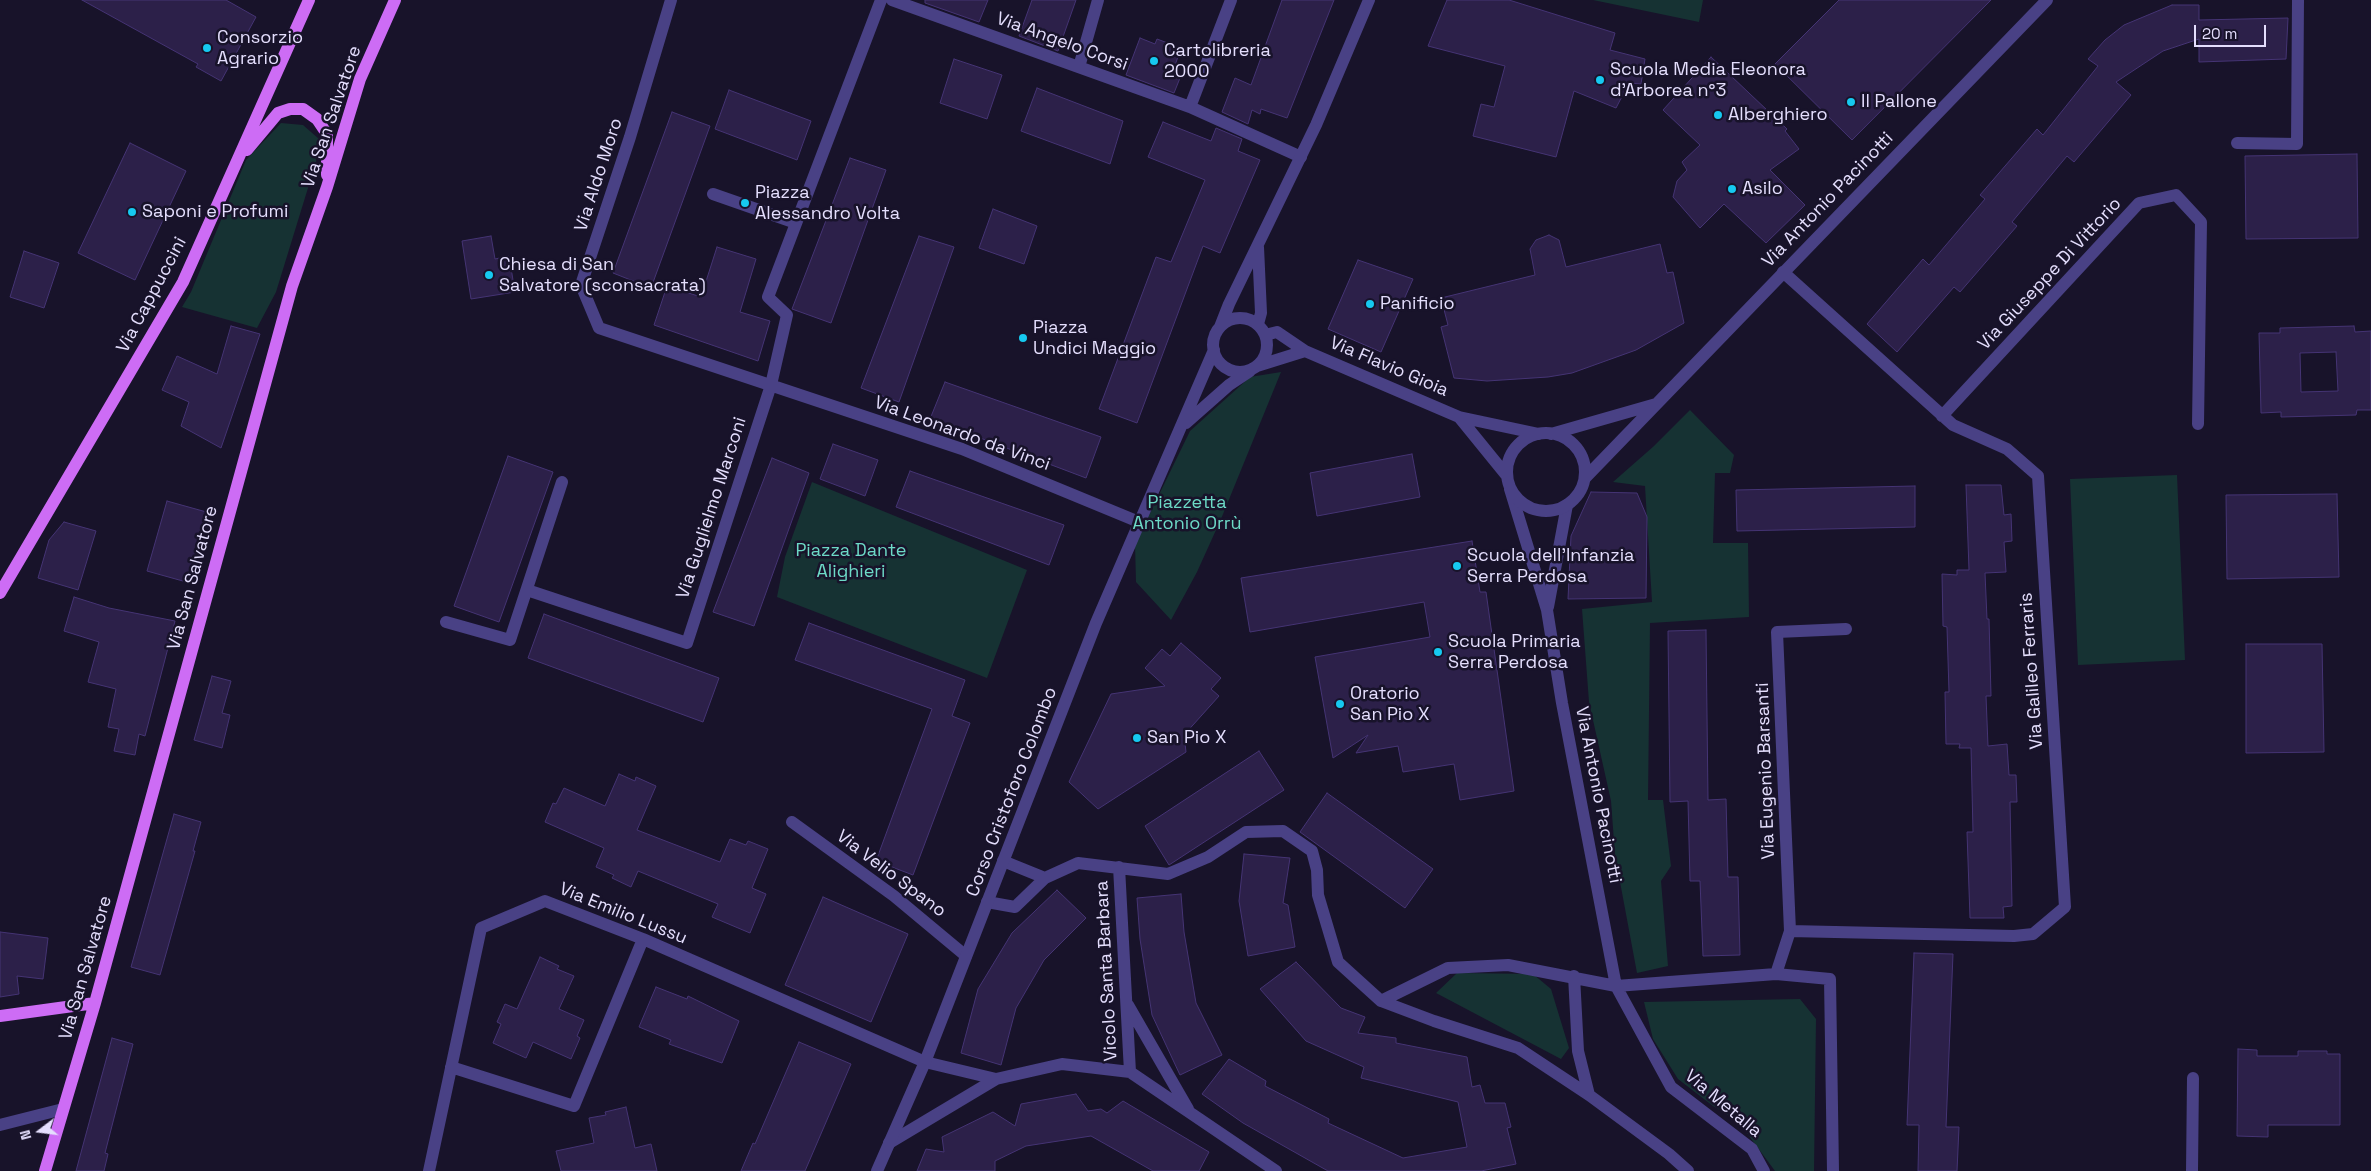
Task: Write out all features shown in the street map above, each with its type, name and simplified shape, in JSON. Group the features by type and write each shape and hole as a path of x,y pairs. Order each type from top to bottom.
{"main road":[{"name":"Via Cappuccini","path":"0,593 182,282 309,0"},
{"name":"Via San Salvatore","path":"45,1171 95,1003 289,296 327,187 360,79 394,0"},
{"path":"237,161 278,113 290,109 303,109 317,119 327,134 327,187"},
{"path":"0,1016 95,1003"}],"street":[{"name":"Via Aldo Moro","path":"671,0 630,137 581,285 599,328 771,385"},
{"path":"771,385 787,314 768,297 881,0"},
{"name":"Via Angelo Corsi","path":"892,0 1190,107 1301,157"},
{"path":"1078,67 1098,0"},
{"path":"1190,107 1231,0"},
{"path":"1257,245 1261,330 1267,351 1254,368 1243,372 1228,369 1216,358 1214,342 1257,245 1301,157 1370,0"},
{"name":"Via Antonio Pacinotti","path":"1585,478 2046,0"},
{"path":"2237,143 2297,144 2298,0"},
{"path":"713,194 796,223"},
{"name":"Via Giuseppe Di Vittorio","path":"1942,416 2139,203 2176,195 2201,222 2198,424"},
{"name":"Via Galileo Ferraris","path":"1783,272 1953,425 2007,450 2038,476 2065,907 2033,934 2014,936 1790,931"},
{"path":"1220,327 1226,322 1242,318 1261,330"},
{"name":"Via Flavio Gioia","path":"1261,330 1277,332 1305,351 1459,417 1545,434"},
{"name":"Corso Cristoforo Colombo","path":"876,1171 925,1062 1138,522 1214,350"},
{"name":"Via Flavio Gioia","path":"1254,368 1305,351"},
{"name":"Corso Cristoforo Colombo","path":"1182,426 1229,385 1254,368"},
{"name":"Via Leonardo da Vinci","path":"771,385 962,449 1138,522"},
{"name":"Via Guglielmo Marconi","path":"526,590 687,643 771,385"},
{"path":"1545,434 1571,441 1580,452 1585,464 1585,478 1582,488 1567,506 1555,511 1529,508 1518,500 1510,488 1507,476 1508,463 1513,451 1522,441 1545,434 1656,404"},
{"name":"Via Flavio Gioia","path":"1459,417 1507,476"},
{"path":"446,622 510,640 562,482"},
{"name":"Via Antonio Pacinotti","path":"1510,488 1547,610 1562,703 1616,986"},
{"name":"Via Antonio Pacinotti","path":"1547,610 1567,506"},
{"name":"Via Eugenio Barsanti","path":"1776,974 1790,931 1777,632 1846,628"},
{"name":"Via Velio Spano","path":"792,822 894,896 966,956"},
{"path":"987,902 1015,908 1045,878 1078,863 1168,874 1208,857 1246,832 1283,830 1312,851 1317,870 1318,895 1338,962 1381,1000 1434,1021 1518,1048 1589,1095 1669,1154 1688,1171"},
{"path":"1003,861 1045,878"},
{"name":"Vicolo Santa Barbara","path":"1119,867 1130,1072"},
{"name":"Via Emilio Lussu","path":"429,1171 481,928 545,901 643,938 925,1062 996,1079"},
{"path":"451,1067 574,1106 643,938"},
{"path":"1381,1000 1448,968 1508,965 1574,976 1616,986 1776,974 1830,979 1832,1171"},
{"path":"1574,976 1578,1051 1589,1095"},
{"name":"Via Metalla","path":"1616,986 1671,1087 1752,1149 1764,1171"},
{"path":"1126,1002 1189,1111"},
{"path":"889,1143 996,1079 1062,1064 1130,1072 1189,1111 1268,1169"},
{"path":"2192,1171 2193,1078"},
{"path":"0,1125 63,1109"}],"green space":[{"path":"1593,0 1703,0 1699,22"},
{"path":"281,123 303,125 319,139 316,162 276,292 257,328 182,307 191,292 246,160"},
{"name":"Piazzetta Antonio Orrù","path":"1281,372 1221,519 1197,572 1171,620 1136,582 1135,544 1190,431 1250,377"},
{"path":"1690,410 1734,455 1730,473 1715,473 1713,543 1748,543 1749,617 1650,623 1648,800 1663,800 1671,866 1661,881 1668,966 1637,973 1615,855 1611,801 1589,702 1582,609 1652,602 1645,486 1613,482 1654,446"},
{"path":"2177,475 2185,660 2078,665 2070,479"},
{"name":"Piazza Dante Alighieri","path":"812,482 1027,570 987,678 777,597 785,557"},
{"path":"1457,973 1533,974 1551,989 1569,1048 1561,1059 1436,993"},
{"path":"1800,999 1816,1019 1814,1171 1775,1171 1738,1121 1713,1106 1678,1079 1653,1039 1644,1002"}],"building":[{"path":"82,0 226,0 256,17 221,81 196,67 198,64"},
{"path":"925,0 988,0 979,22 925,3"},
{"path":"1032,0 1076,0 1058,51 1019,36"},
{"path":"1282,0 1334,0 1287,118 1261,109 1260,114 1252,110 1248,124 1222,112 1235,78 1251,85"},
{"name":"Scuola Media Eleonora d'Arborea n°3","path":"1447,0 1509,0 1615,33 1610,50 1645,59 1641,84 1629,83 1616,108 1574,91 1556,157 1473,136 1481,104 1494,107 1505,66 1428,46"},
{"name":"Il Pallone","path":"1839,0 1991,0 1852,140 1775,64"},
{"path":"2172,5 2199,5 2199,20 2288,18 2286,59 2199,62 2199,39 2163,51 2116,82 2131,95 2074,162 2067,156 2012,222 2017,226 1960,292 1954,287 1897,352 1867,324 1923,259 1929,265 1985,199 1980,195 2037,129 2043,135 2098,66 2088,59 2105,40 2124,25"},
{"name":"Cartolibreria 2000","path":"1140,38 1155,44 1157,39 1181,48 1172,74 1180,78 1174,93 1126,75"},
{"path":"1711,57 1787,129 1785,131 1799,149 1770,170 1805,205 1766,243 1724,204 1700,228 1673,197 1677,181 1687,170 1682,162 1700,145 1663,110"},
{"path":"954,59 1002,75 987,119 940,103"},
{"path":"1037,88 1123,121 1110,164 1021,131"},
{"path":"729,90 811,121 797,160 715,129"},
{"path":"672,112 710,126 651,288 613,273"},
{"path":"1163,122 1211,141 1216,128 1242,139 1238,151 1260,160 1220,253 1203,246 1137,423 1099,409 1156,257 1171,262 1205,180 1148,157"},
{"name":"Saponi e Profumi","path":"130,143 186,171 135,280 78,253"},
{"path":"2357,154 2358,238 2246,239 2245,156"},
{"path":"850,158 886,170 831,323 792,309"},
{"path":"993,209 1037,226 1024,264 979,248"},
{"path":"1549,235 1559,240 1566,267 1660,244 1667,273 1673,272 1684,323 1636,350 1572,373 1548,377 1487,381 1454,378 1441,327 1448,325 1441,298 1535,275 1530,249 1536,240"},
{"name":"Chiesa di San Salvatore (sconsacrata)","path":"491,236 495,259 509,256 515,292 471,299 462,241"},
{"path":"919,236 954,247 899,402 861,388"},
{"path":"717,247 756,259 740,312 770,321 758,361 654,325 667,286 701,297"},
{"path":"24,251 59,263 44,308 10,297"},
{"name":"Panificio","path":"1358,260 1413,279 1381,352 1328,329"},
{"path":"231,326 260,334 221,448 181,426 189,402 162,390 177,356 217,374"},
{"path":"2354,326 2355,332 2371,331 2371,410 2357,410 2356,415 2281,417 2281,412 2261,413 2259,333 2280,333 2280,328","holes":["2336,352 2338,391 2301,392 2300,353"]},
{"path":"945,382 1101,437 1086,478 930,419"},
{"path":"833,444 878,460 865,496 820,479"},
{"path":"1412,454 1420,497 1317,516 1310,473"},
{"path":"508,456 553,472 499,622 454,606"},
{"path":"772,458 809,473 754,626 713,612"},
{"path":"910,471 1064,525 1049,565 896,507"},
{"path":"1966,485 2001,485 2004,515 2011,514 2012,541 2004,542 2006,572 1985,573 1987,619 1989,619 1991,696 1986,696 1988,746 2007,744 2009,775 2016,775 2017,802 2010,802 2012,906 2003,907 2004,918 1970,918 1967,832 1973,832 1971,748 1959,748 1960,744 1946,744 1945,692 1949,692 1947,627 1943,626 1942,574 1957,575 1957,570 1969,570"},
{"path":"1915,486 1915,527 1737,531 1736,490"},
{"path":"1591,492 1637,493 1647,517 1646,598 1568,599 1571,536"},
{"path":"2337,494 2339,577 2227,579 2226,495"},
{"path":"167,501 210,513 190,583 147,571"},
{"path":"64,522 96,531 78,590 38,578 49,540"},
{"path":"1472,541 1480,592 1486,592 1514,791 1460,800 1454,764 1403,772 1398,746 1356,753 1368,735 1333,758 1315,657 1430,637 1424,602 1250,632 1241,578"},
{"path":"74,597 109,608 175,621 145,736 139,734 135,755 114,751 119,729 108,727 116,689 88,682 99,642 64,631"},
{"path":"544,614 719,678 703,722 528,658"},
{"path":"809,623 965,680 952,716 970,723 913,875 876,861 932,709 795,660"},
{"path":"1706,630 1708,800 1726,799 1728,877 1738,877 1740,955 1703,956 1700,881 1690,881 1688,801 1670,802 1668,631"},
{"name":"San Pio X","path":"1181,643 1221,678 1211,689 1219,696 1184,735 1186,752 1098,809 1069,782 1111,694 1165,686 1145,668 1162,649 1170,656"},
{"path":"2246,644 2322,644 2324,752 2246,753"},
{"path":"212,676 231,681 222,713 230,715 222,748 194,740"},
{"path":"1259,751 1284,790 1169,865 1145,826"},
{"path":"619,774 635,781 636,777 656,786 637,830 720,862 730,839 746,845 748,841 768,849 752,888 766,894 750,933 712,917 718,904 638,871 631,887 612,878 614,875 596,867 604,848 545,822 553,803 556,804 564,788 605,806"},
{"path":"1327,793 1433,869 1405,908 1300,832"},
{"path":"174,814 201,822 193,851 195,851 160,975 131,967"},
{"path":"1244,854 1290,858 1283,903 1288,905 1295,947 1248,956 1239,901"},
{"path":"1057,890 1086,918 1044,960 1016,1008 1001,1065 961,1053 978,989 1012,933"},
{"path":"1181,894 1184,932 1196,1003 1222,1055 1180,1075 1152,1015 1140,939 1137,898"},
{"path":"823,897 908,934 871,1022 785,985"},
{"path":"0,932 48,938 43,979 17,976 19,994 0,997"},
{"path":"1914,953 1953,954 1946,1127 1959,1127 1957,1171 1918,1171 1919,1125 1907,1125"},
{"path":"540,957 559,966 557,969 574,976 559,1009 584,1020 577,1036 580,1038 571,1059 533,1042 526,1058 493,1043 501,1024 497,1022 505,1004 517,1009"},
{"path":"1296,962 1341,1008 1365,1017 1358,1033 1396,1038 1396,1043 1467,1057 1472,1087 1480,1085 1485,1103 1505,1103 1511,1127 1507,1128 1516,1164 1481,1171 1328,1171 1243,1123 1202,1094 1229,1059 1266,1081 1265,1086 1329,1119 1328,1123 1403,1158 1467,1147 1458,1102 1361,1078 1364,1067 1306,1041 1260,989"},
{"path":"656,987 687,999 688,996 739,1021 722,1063 669,1044 671,1040 639,1027"},
{"path":"112,1038 133,1044 105,1153 108,1154 104,1171 76,1171"},
{"path":"799,1042 851,1064 805,1171 741,1171 753,1143 755,1144"},
{"path":"2238,1049 2257,1050 2257,1056 2298,1056 2298,1051 2327,1051 2327,1054 2340,1054 2340,1125 2268,1125 2268,1137 2237,1136"},
{"path":"1076,1094 1088,1111 1101,1109 1107,1113 1123,1101 1209,1152 1199,1171 1153,1171 1091,1136 1026,1146 995,1161 995,1171 917,1171 926,1149 944,1152 942,1137 993,1112 1015,1126 1021,1104"},
{"path":"626,1107 635,1148 651,1144 657,1171 561,1171 556,1151 594,1143 589,1118 606,1115 605,1112"}],"place":[{"name":"Consorzio Agrario","path":"207,48"},
{"name":"Cartolibreria 2000","path":"1154,61"},
{"name":"Scuola Media Eleonora d'Arborea n°3","path":"1600,80"},
{"name":"Il Pallone","path":"1851,102"},
{"name":"Alberghiero","path":"1718,115"},
{"name":"Asilo","path":"1732,189"},
{"name":"Piazza Alessandro Volta","path":"745,203"},
{"name":"Saponi e Profumi","path":"132,212"},
{"name":"Chiesa di San Salvatore (sconsacrata)","path":"489,275"},
{"name":"Panificio","path":"1370,304"},
{"name":"Piazza Undici Maggio","path":"1023,338"},
{"name":"Scuola dell'Infanzia Serra Perdosa","path":"1457,566"},
{"name":"Scuola Primaria Serra Perdosa","path":"1438,652"},
{"name":"Oratorio San Pio X","path":"1340,704"},
{"name":"San Pio X","path":"1137,738"}]}
